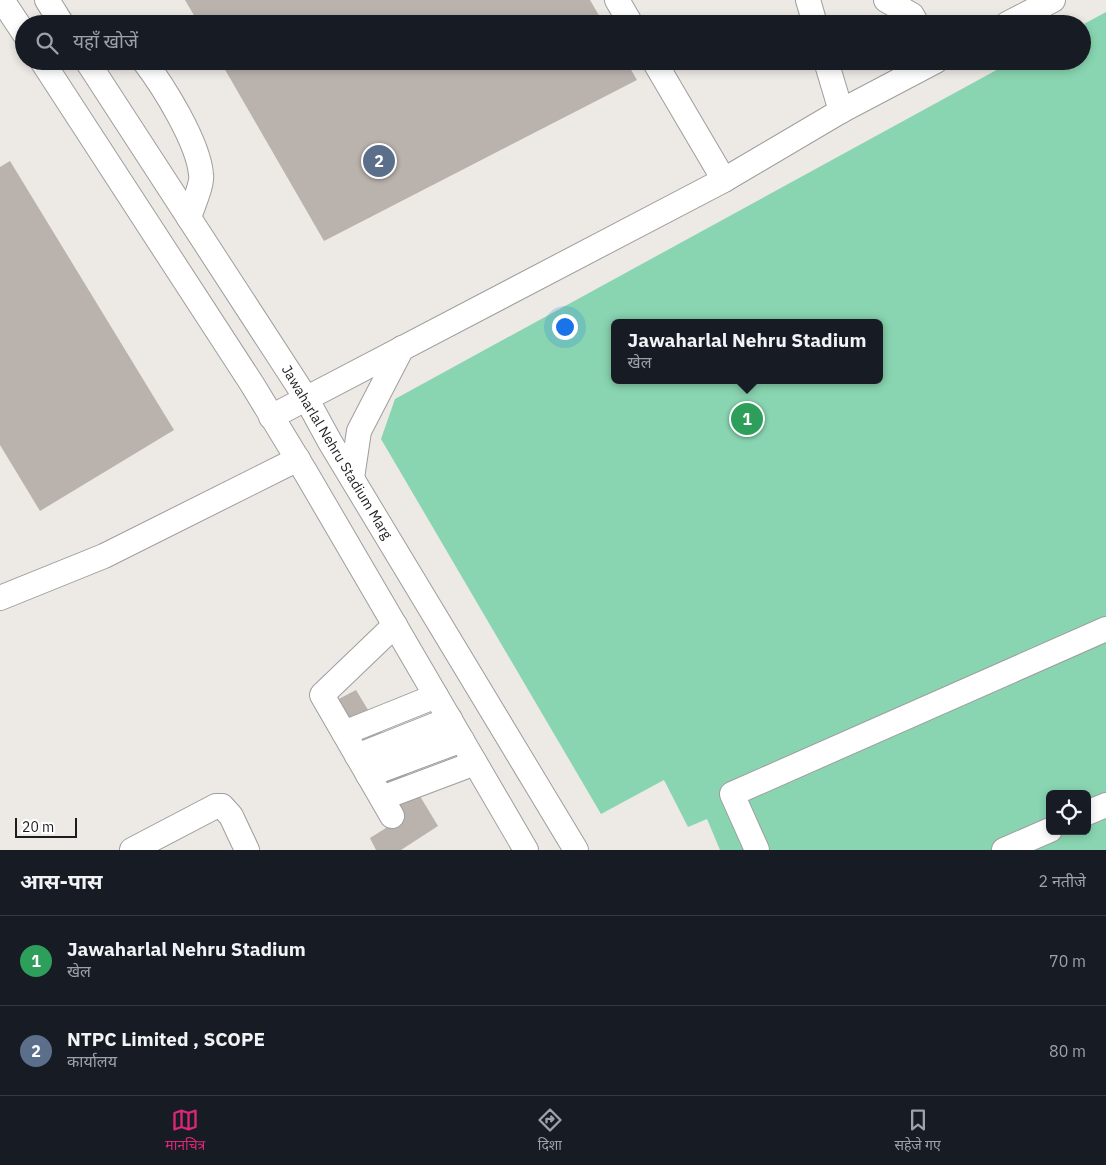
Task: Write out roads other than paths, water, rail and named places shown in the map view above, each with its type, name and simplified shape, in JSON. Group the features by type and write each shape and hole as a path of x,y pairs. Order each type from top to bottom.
{"street":[{"path":"2,0 15,20"},
{"path":"46,0 56,15"},
{"path":"617,0 626,15"},
{"path":"808,0 812,15"},
{"path":"886,0 917,13"},
{"path":"1024,15 1053,0"},
{"path":"48,70 298,459 526,850"},
{"name":"Jawaharlal Nehru Stadium Marg","path":"93,70 306,398 330,442 576,850"},
{"path":"152,70 193,143 202,176 189,218"},
{"path":"659,70 724,180"},
{"path":"829,70 841,111"},
{"path":"271,417 724,180 841,111 919,70"},
{"path":"352,478 358,431 402,348"},
{"path":"0,598 104,556 298,459"},
{"path":"395,625 322,695 363,766 387,807 475,763"},
{"path":"757,850 732,794 1106,630"},
{"path":"344,733 436,696"},
{"path":"363,766 450,719"},
{"path":"363,766 462,740"},
{"path":"1091,811 1106,805"},
{"path":"132,850 216,806 222,806 231,816 247,850"},
{"path":"1004,850 1046,832"}],"place":[{"name":"NTPC Limited , SCOPE","path":"379,161"},
{"name":"Jawaharlal Nehru Stadium","path":"747,419"}]}
